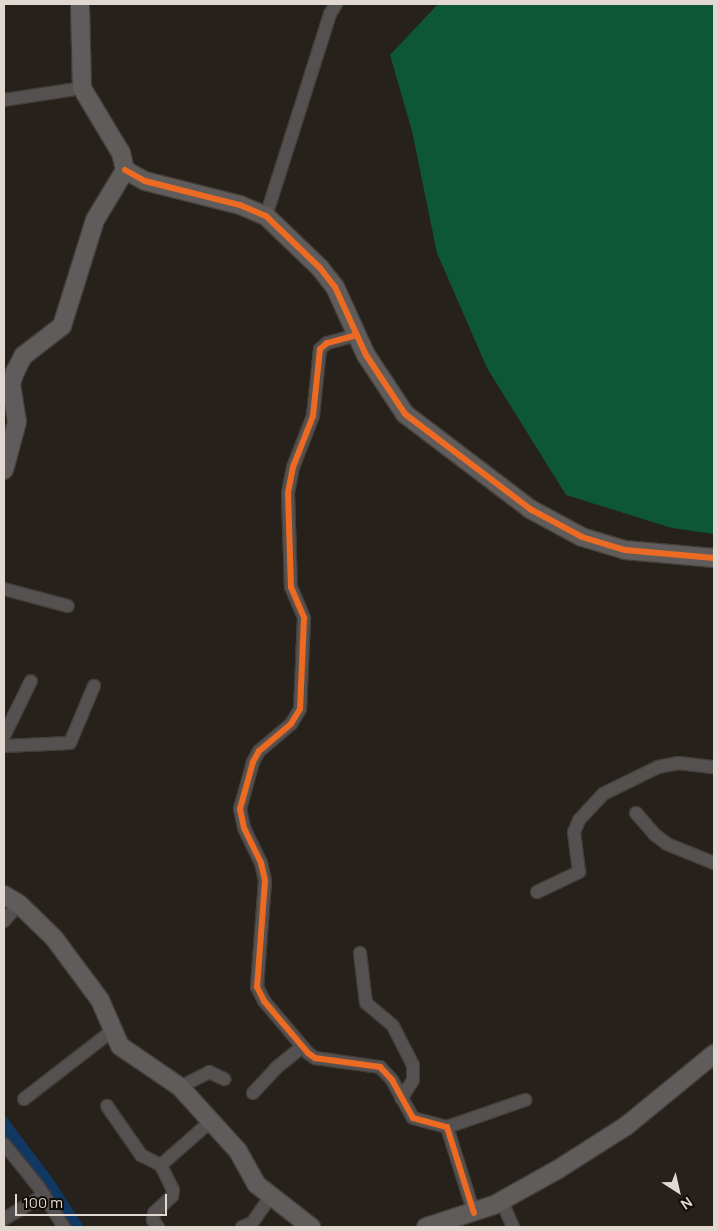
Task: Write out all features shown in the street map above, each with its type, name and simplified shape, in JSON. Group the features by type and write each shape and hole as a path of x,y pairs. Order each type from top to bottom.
{"street":[{"path":"4,470 17,422 9,371 23,356 62,326 95,220 125,170 121,153 82,88 80,4"},
{"path":"266,216 330,14 336,4"},
{"path":"4,100 82,88"},
{"path":"125,170 144,181 240,205 266,216 320,268 335,287 382,383 405,414 530,509 582,537 625,550 714,558"},
{"path":"357,335 327,343 320,349 313,416 293,467 288,493 291,587 304,618 300,709 291,724 259,751 253,762 240,809 244,828 261,863 265,881 257,987 264,1001 302,1047 315,1058 380,1067 386,1072 401,1099 417,1121 447,1127 525,1100"},
{"path":"4,589 68,606"},
{"path":"4,736 31,681"},
{"path":"4,746 70,743 94,686"},
{"path":"538,892 579,872 574,832 579,820 603,794 658,768 679,763 714,767"},
{"path":"636,813 654,834 667,844 714,862"},
{"path":"4,921 11,899 54,938 100,1000 120,1046 180,1087 238,1152 249,1173 270,1197 311,1227"},
{"path":"360,953 366,1003 393,1026 413,1065 413,1080 401,1099"},
{"path":"24,1099 112,1031"},
{"path":"253,1093 276,1068 302,1047"},
{"path":"426,1227 474,1213 502,1202 601,1143 714,1054"},
{"path":"180,1087 209,1072 224,1078"},
{"path":"107,1106 141,1155 161,1165 173,1190 172,1196 154,1213 153,1220 158,1227"},
{"path":"161,1165 211,1122"},
{"path":"447,1127 474,1213"},
{"path":"4,1144 44,1196 64,1227"},
{"path":"4,1219 44,1196"},
{"path":"242,1227 252,1223 270,1197"},
{"path":"502,1202 513,1227"}],"green space":[{"path":"438,4 714,4 714,534 672,528 566,495 487,368 437,253 412,131 390,55"}],"water":[{"path":"4,1114 53,1179 84,1227 68,1227 4,1136"}],"cycle path":[{"path":"125,170 145,181 240,205 266,216 320,268 335,287 366,355 405,414 530,509 582,537 625,550 714,558"},
{"path":"357,335 327,343 320,349 313,416 293,467 288,493 291,587 304,618 300,709 291,724 259,751 253,762 240,809 244,828 261,863 265,881 257,987 264,1001 308,1053 315,1058 380,1067 392,1080 413,1118 447,1127 474,1213"}]}
